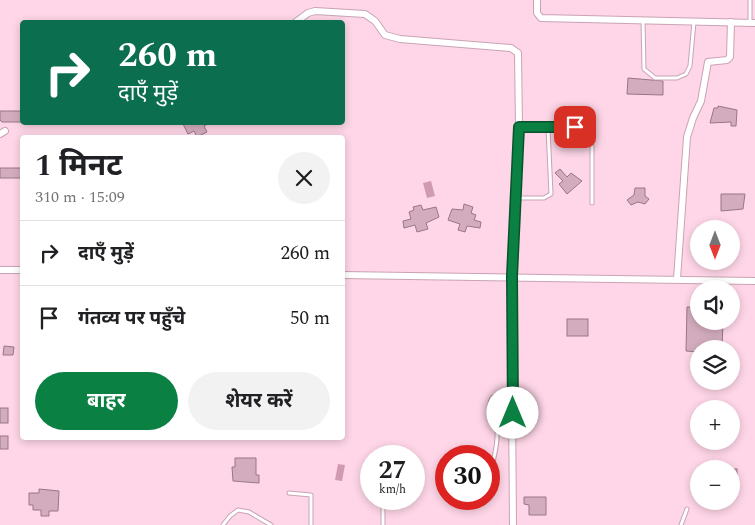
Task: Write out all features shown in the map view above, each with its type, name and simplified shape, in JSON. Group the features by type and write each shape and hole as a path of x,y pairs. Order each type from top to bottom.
{"street":[{"path":"537,0 537,13 541,18 752,23"},
{"path":"298,20 308,12 316,11 365,14 375,21 385,34 400,39 516,50 520,66 512,276 513,525"},
{"path":"677,279 684,163 689,127 701,102 708,62 727,60 730,57 731,22"},
{"path":"0,270 20,270"},
{"path":"345,275 755,281"}],"lane":[{"path":"750,0 752,23"},
{"path":"643,20 644,69 655,78 677,78 686,74 690,66 694,21"},
{"path":"519,127 575,127 585,130 591,138 592,203"},
{"path":"514,198 544,198 551,194 548,128"},
{"path":"496,445 497,429 490,409 491,400 493,397 513,394"},
{"path":"289,493 311,495 311,525"},
{"path":"681,525 688,509"},
{"path":"223,525 234,512 243,510 263,518 271,525"},
{"path":"383,510 383,525"}],"shaded area":[{"path":"431,181 435,196 427,198 423,183"},
{"path":"338,464 345,465 342,481 335,480"}],"building":[{"path":"628,78 663,81 663,95 627,94"},
{"path":"718,106 737,110 736,126 731,126 731,122 710,123 714,108 718,108"},
{"path":"0,111 20,111 20,122 2,122 0,120"},
{"path":"184,125 206,125 204,126 207,132 201,135 196,135 194,131 188,134"},
{"path":"0,168 20,168 20,178 0,178"},
{"path":"560,169 567,177 571,173 582,181 567,194 559,184 563,181 555,173"},
{"path":"635,188 645,188 645,196 649,199 645,204 638,202 631,205 627,200 634,195"},
{"path":"721,194 745,194 743,209 721,211"},
{"path":"464,204 473,207 471,213 476,215 474,220 481,222 480,228 467,226 465,232 458,230 460,224 448,220 452,209 463,210"},
{"path":"421,205 423,210 436,207 439,217 426,223 428,229 417,232 415,225 404,228 403,221 411,219 409,212 414,210 413,207"},
{"path":"687,307 690,307 690,330 723,330 722,340 690,340 690,351 686,351"},
{"path":"567,319 588,319 588,336 567,336"},
{"path":"4,346 14,347 13,355 3,355"},
{"path":"0,408 8,408 8,423 0,423"},
{"path":"0,436 8,436 8,449 0,449"},
{"path":"235,458 256,458 256,475 259,475 259,483 233,481 232,467 235,467"},
{"path":"39,489 59,491 58,511 49,511 49,516 41,516 41,510 33,510 33,505 29,505 29,493 39,493"},
{"path":"524,497 546,497 546,515 529,515 529,505 524,504"}],"route":[{"path":"513,413 512,276 514,198 519,127 575,127"}]}
